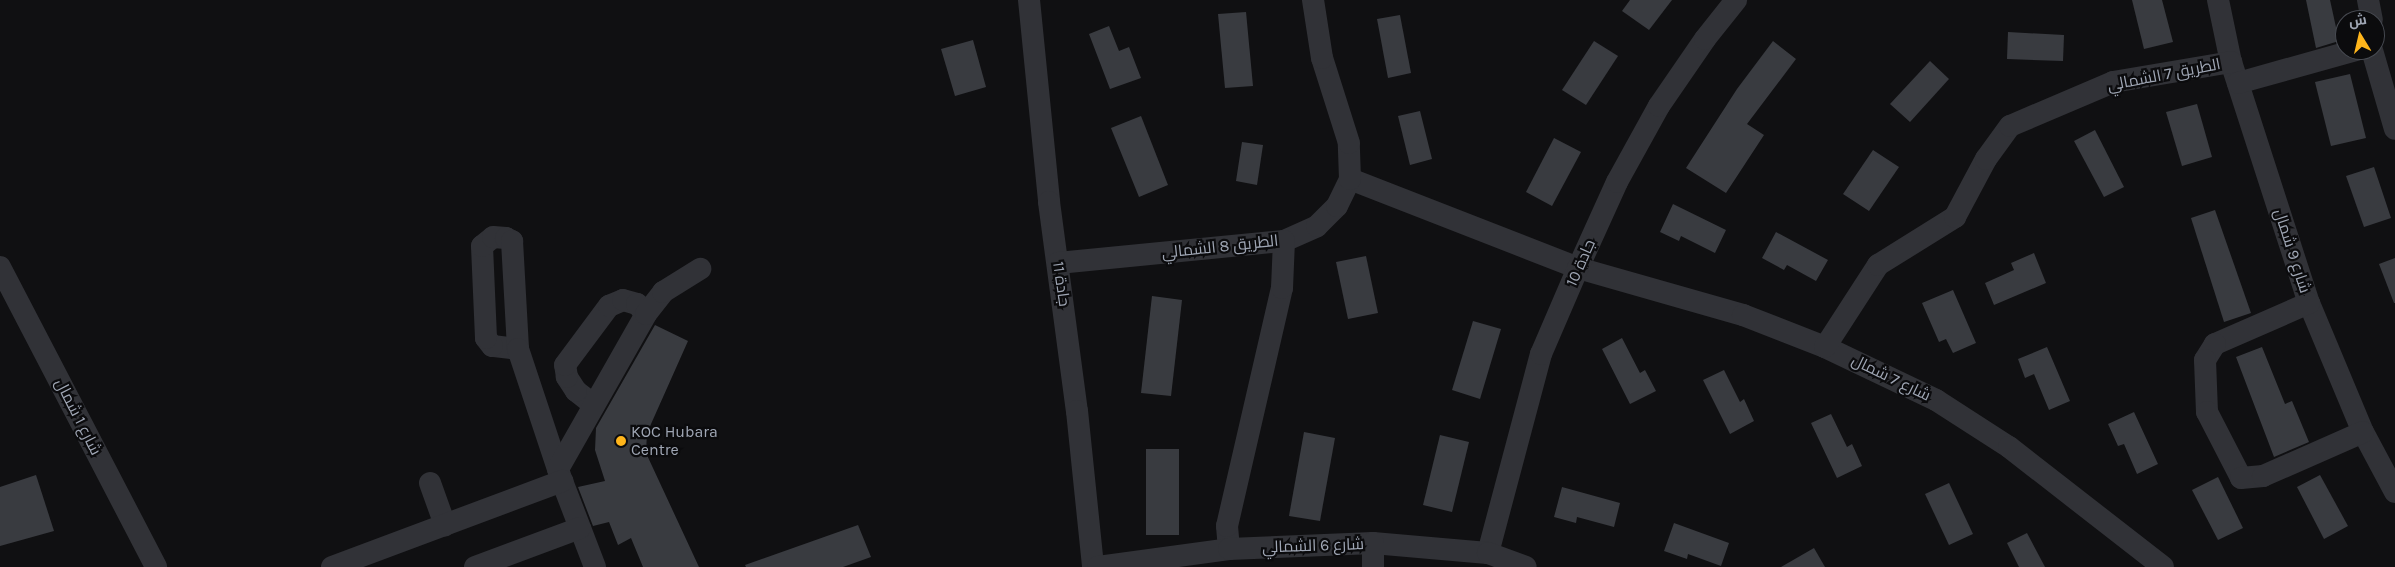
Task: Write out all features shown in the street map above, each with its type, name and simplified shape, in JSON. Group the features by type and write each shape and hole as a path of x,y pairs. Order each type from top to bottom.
{"street":[{"name":"جادة 11","path":"1029,0 1049,202 1077,411 1093,567"},
{"name":"الطريق 8 الشمالي","path":"1058,263 1284,241 1316,226 1337,206 1350,179 1349,143 1322,58 1313,0"},
{"name":"جادة 10","path":"1488,553 1541,354 1578,268 1617,182 1659,106 1705,39 1736,0"},
{"name":"شارع 9 شمال","path":"2218,0 2234,72 2309,303 2363,432 2393,485"},
{"name":"الطريق 7 الشمالي","path":"1825,347 1878,265 1955,217 1986,159 2010,126 2112,82 2234,72 2335,54"},
{"path":"2375,60 2395,129"},
{"name":"شارع 7 شمال","path":"1350,179 1578,268 1743,315 1825,347 1936,400 2010,447 2162,567"},
{"path":"1229,549 1227,526 1282,288 1284,241"},
{"name":"شارع 1 شمال","path":"0,267 156,567"},
{"path":"332,567 445,524 560,475 594,406 646,314 663,292 700,269"},
{"path":"594,406 576,390 567,377 565,365 609,306 624,300 638,304 646,314"},
{"path":"2309,303 2214,344 2205,360 2207,412 2242,478 2263,476 2363,432"},
{"path":"518,349 560,475 594,567"},
{"path":"430,483 445,524"},
{"path":"475,567 580,528"},
{"path":"1373,543 1373,567"},
{"name":"شارع 6 الشمالي","path":"1098,567 1229,549 1373,543 1488,553 1526,567"}],"building":[{"path":"1630,0 1672,0 1649,30 1622,11"},
{"path":"2132,0 2162,0 2173,42 2144,49"},
{"path":"2306,0 2330,0 2335,23 2335,42 2316,48"},
{"path":"1246,12 1253,86 1225,88 1218,14"},
{"path":"1400,15 1411,73 1388,78 1377,19"},
{"path":"1109,26 1119,51 1129,47 1141,78 1110,89 1089,34"},
{"path":"2008,32 2064,35 2063,61 2007,59"},
{"path":"973,40 986,87 955,96 941,49"},
{"path":"1594,41 1618,56 1586,105 1562,90"},
{"path":"1773,41 1796,59 1747,124 1764,135 1726,193 1686,168 1737,89"},
{"path":"1930,61 1949,79 1910,122 1890,104"},
{"path":"2350,74 2366,138 2331,146 2315,82"},
{"path":"2197,104 2212,157 2182,166 2166,112"},
{"path":"1420,111 1432,159 1410,165 1398,116"},
{"path":"1141,116 1168,185 1139,197 1111,128"},
{"path":"2095,130 2124,187 2104,197 2074,141"},
{"path":"1554,138 1581,152 1552,206 1526,192"},
{"path":"1242,142 1263,145 1257,185 1236,181"},
{"path":"1873,150 1899,167 1869,211 1843,194"},
{"path":"2374,167 2391,218 2364,227 2346,176"},
{"path":"1673,204 1726,230 1715,253 1681,236 1679,241 1660,232"},
{"path":"2215,210 2251,313 2224,322 2191,218"},
{"path":"1776,232 1828,260 1816,281 1787,265 1784,270 1762,258"},
{"path":"2034,253 2046,283 1994,305 1985,283 2014,270 2011,263"},
{"path":"1366,256 1378,313 1348,319 1336,262"},
{"path":"2395,258 2395,303 2394,303 2379,264"},
{"path":"1953,290 1976,343 1953,353 1946,339 1939,342 1922,303"},
{"path":"1152,296 1182,300 1171,396 1141,393"},
{"path":"1473,321 1501,329 1480,399 1452,390"},
{"name":"KOC Hubara Centre","path":"655,325 688,341 647,433 646,453 699,567 643,567 631,538 618,545 609,522 593,526 578,487 605,481 595,450 596,428"},
{"path":"1622,338 1640,373 1645,370 1656,391 1630,404 1602,349"},
{"path":"2047,347 2070,401 2049,410 2034,374 2025,378 2018,359"},
{"path":"2262,347 2285,404 2292,401 2309,442 2274,457 2236,357"},
{"path":"1724,370 1740,402 1744,399 1754,421 1730,434 1703,380"},
{"path":"2134,412 2158,464 2137,474 2124,444 2118,446 2108,424"},
{"path":"1831,414 1847,447 1852,444 1862,466 1837,478 1811,423"},
{"path":"1304,432 1335,438 1320,521 1289,516"},
{"path":"1440,435 1469,442 1452,512 1423,505"},
{"path":"1146,449 1179,449 1179,535 1146,535"},
{"path":"36,475 54,531 0,546 0,487"},
{"path":"2320,475 2348,526 2324,539 2297,487"},
{"path":"2218,477 2243,528 2218,540 2192,490"},
{"path":"1949,483 1973,534 1949,545 1925,494"},
{"path":"1562,487 1620,503 1614,527 1577,517 1576,523 1554,517"},
{"path":"1674,523 1729,543 1721,566 1688,554 1687,559 1664,551"},
{"path":"858,525 871,557 843,567 746,567 745,565"},
{"path":"2027,533 2045,567 2019,567 2007,543"},
{"path":"1814,548 1825,567 1781,567"}],"place":[{"name":"KOC Hubara Centre","path":"621,441"}]}
